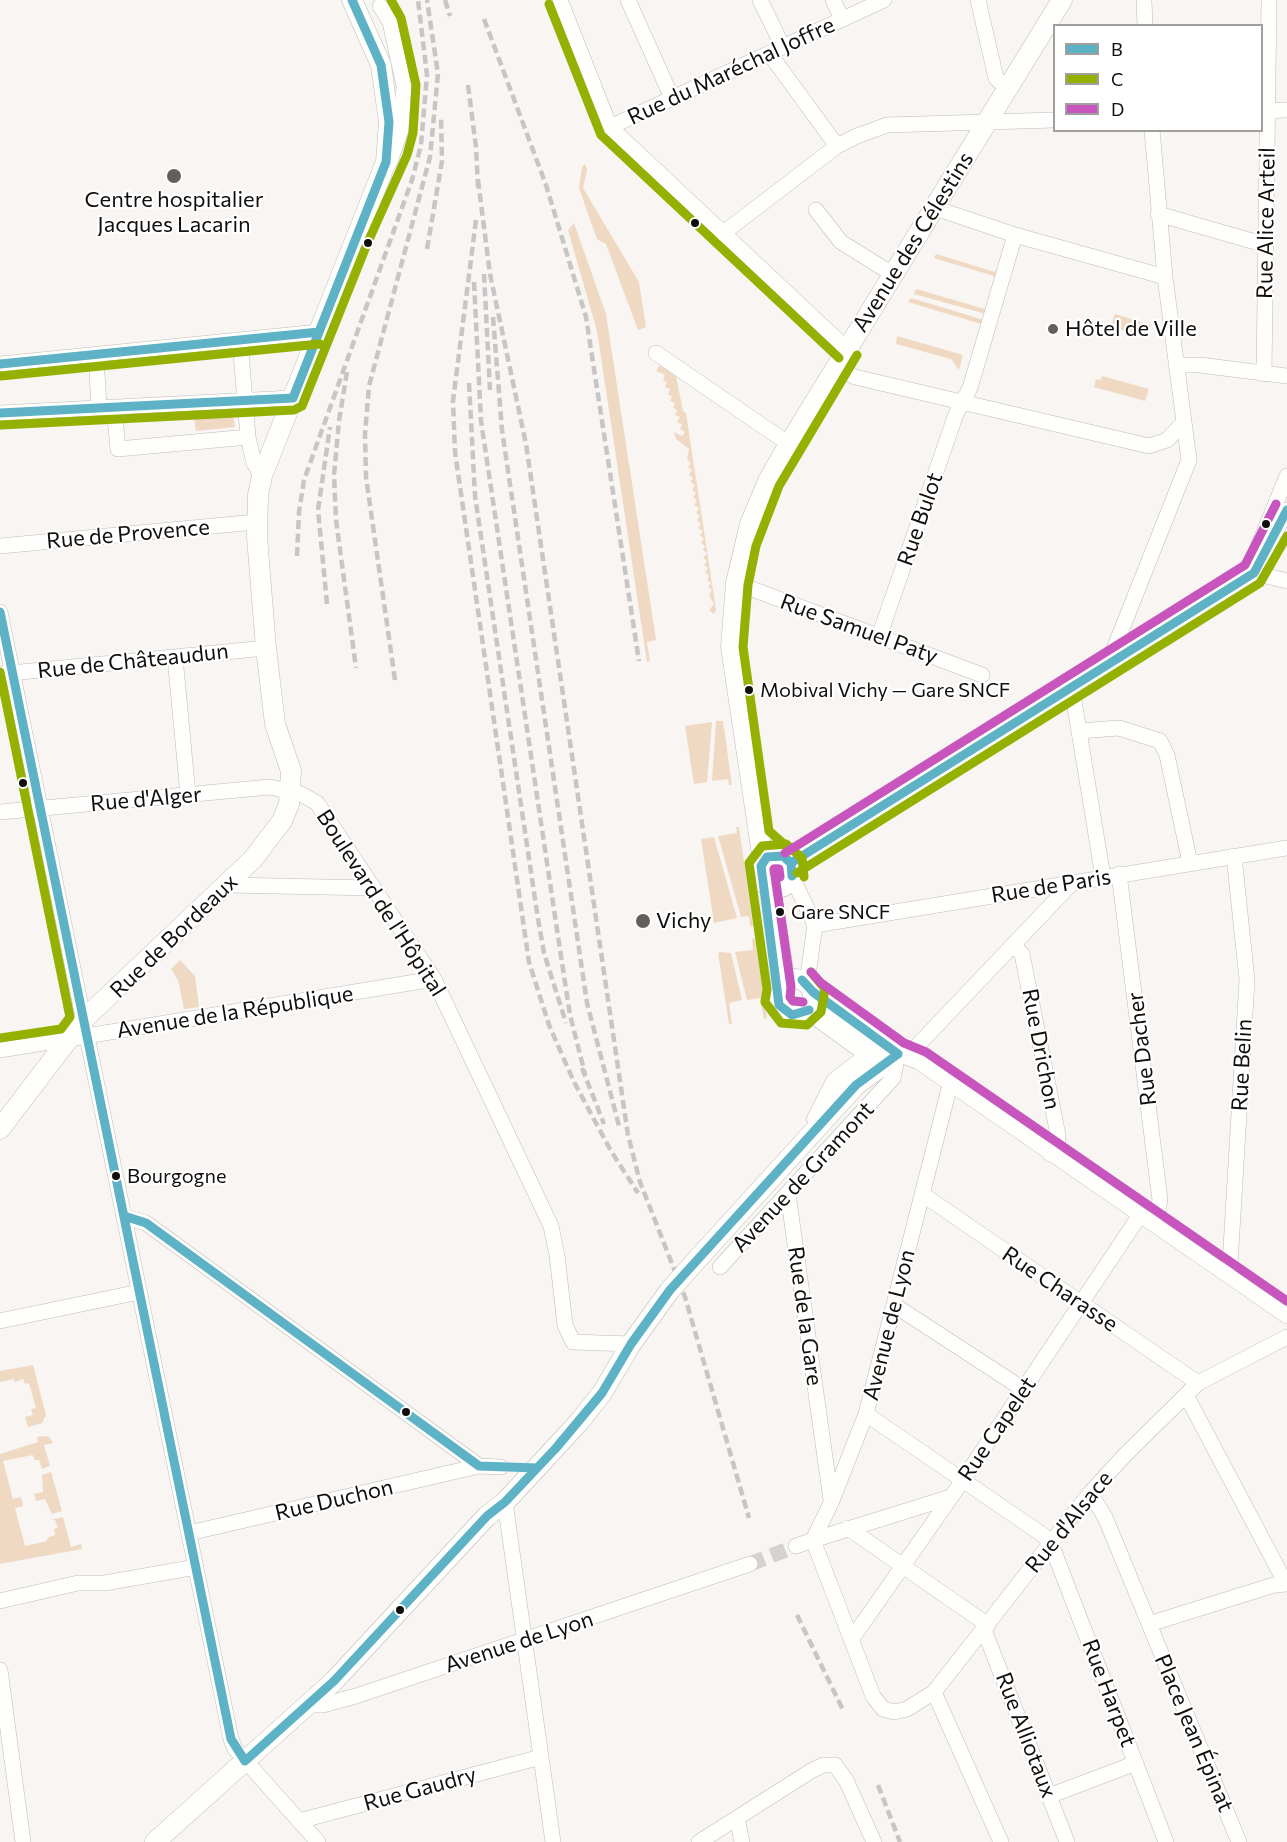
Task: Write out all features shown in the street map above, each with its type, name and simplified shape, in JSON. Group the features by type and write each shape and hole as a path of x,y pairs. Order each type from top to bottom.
{"main road":[{"name":"Avenue des Célestins","path":"779,872 758,837 731,647 735,583 744,543 758,506 789,444 1062,0"},
{"path":"291,791 291,771 275,724 266,648 256,522 262,476 386,162 389,122 386,88 352,1"},
{"path":"356,239 372,180 376,138 373,51"},
{"name":"Rue de Bordeaux","path":"0,1129 79,1032 253,859 282,821 291,791"},
{"path":"779,872 802,989 871,1055 898,1053"},
{"path":"802,989 898,1053"},
{"name":"Avenue de Gramont","path":"160,1841 334,1681 487,1516 505,1502 579,1422 602,1393 631,1344 670,1290 856,1085 898,1053"},
{"name":"Avenue de Gramont","path":"803,1145 836,1082 871,1055"}],"street":[{"path":"560,0 610,126 722,234 847,349"},
{"path":"628,0 672,98"},
{"path":"760,0 776,50 837,146"},
{"path":"833,0 842,19"},
{"name":"Rue du Maréchal Joffre","path":"610,126 884,0"},
{"path":"978,0 996,78 1007,89"},
{"path":"1144,0 1145,24"},
{"name":"Rue Alice Arteil","path":"1264,374 1266,245 1264,111 1269,0"},
{"path":"373,51 388,45 379,3"},
{"path":"379,3 390,22 404,86 399,140 380,182"},
{"path":"1264,111 1287,110"},
{"path":"722,234 837,146 887,125 1053,120"},
{"path":"1108,664 1189,460 1165,277 1152,132"},
{"path":"934,208 1015,235 1165,277"},
{"path":"816,210 841,242 894,275"},
{"path":"1158,214 1266,245"},
{"name":"Rue Bulot","path":"879,637 962,402 970,388 1015,235"},
{"path":"0,364 319,332"},
{"path":"240,341 248,437 254,463 262,476"},
{"path":"656,353 789,444"},
{"path":"96,355 106,407 118,449 248,437"},
{"path":"1177,366 1200,365 1287,376"},
{"path":"837,367 855,377 1149,446 1167,440 1184,422"},
{"path":"0,413 293,398"},
{"path":"1254,573 1257,549 1287,476"},
{"path":"802,989 815,925 779,872 1254,573 1287,510"},
{"name":"Rue de Provence","path":"0,546 256,522"},
{"path":"1254,573 1287,580"},
{"name":"Rue Samuel Paty","path":"735,583 982,675"},
{"path":"0,612 6,674 40,809 79,1032 123,1216 231,1739 235,1749 245,1761 318,1842"},
{"name":"Rue de Châteaudun","path":"6,674 266,648"},
{"path":"175,657 188,795"},
{"path":"1068,689 1074,701 1103,877"},
{"path":"1079,731 1119,728 1160,741 1167,755 1190,863"},
{"name":"Rue d'Alger","path":"0,812 270,787 291,791"},
{"name":"Boulevard de l'Hôpital","path":"291,791 316,803 434,979 551,1226 557,1255 565,1325 573,1342 631,1344"},
{"name":"Rue de Paris","path":"815,925 1287,848"},
{"name":"Rue Belin","path":"1225,1273 1230,1264 1247,980 1234,856"},
{"name":"Rue Dacher","path":"1119,874 1160,1200 1157,1213 1145,1218"},
{"name":"Avenue de Gramont","path":"720,1267 893,1078 898,1053 916,1047 1072,883"},
{"path":"228,885 374,888"},
{"name":"Rue Drichon","path":"1013,945 1022,954 1058,1135 1057,1144 1050,1154"},
{"name":"Avenue de la République","path":"0,1050 79,1032 434,979"},
{"path":"898,1053 919,1062 1287,1317"},
{"name":"Avenue de Lyon","path":"813,1540 831,1503 866,1414 950,1085"},
{"name":"Rue de la Gare","path":"788,1194 831,1503"},
{"name":"Rue Charasse","path":"922,1194 1198,1383"},
{"path":"123,1216 146,1223 479,1466"},
{"name":"Rue Capelet","path":"851,1640 963,1480 1081,1303 1145,1218"},
{"path":"0,1321 139,1292"},
{"path":"894,1305 1023,1389"},
{"name":"Rue d'Alsace","path":"851,1640 873,1696 883,1709 894,1712 907,1709 934,1692 1090,1493 1186,1395 1198,1383 1287,1337"},
{"path":"1186,1395 1287,1584"},
{"path":"866,1414 1043,1535 1051,1544"},
{"path":"823,1437 849,1458"},
{"name":"Rue Duchon","path":"189,1533 479,1466 501,1467"},
{"name":"Place Jean Épinat","path":"1090,1493 1105,1517 1239,1842"},
{"path":"796,1546 951,1497"},
{"path":"505,1502 553,1842"},
{"path":"848,1528 986,1628"},
{"path":"813,1540 851,1640"},
{"name":"Rue Harpet","path":"1051,1544 1166,1842"},
{"name":"Avenue de Lyon","path":"307,1706 323,1705 356,1696 750,1564"},
{"path":"0,1601 78,1583 105,1583 196,1567"},
{"name":"Place Jean Épinat","path":"1149,1624 1287,1584"},
{"name":"Rue Alliotaux","path":"986,1628 1067,1842"},
{"path":"0,1670 7,1771 23,1842"},
{"path":"334,1681 356,1696"},
{"path":"934,1692 1001,1842"},
{"name":"Rue Gaudry","path":"299,1821 541,1757"},
{"path":"1049,1796 1136,1762"},
{"path":"699,1842 811,1771 823,1765 835,1765 846,1780 874,1842"},
{"path":"737,1818 742,1842"}],"shaded area":[{"path":"585,164 587,170 583,188 639,282 646,327 638,330 606,244 597,239 579,188 582,167"},
{"path":"574,223 606,314 656,640 647,642 650,661 647,662 597,331 568,230"},
{"path":"936,254 995,272 1001,262 993,287 994,276 934,258"},
{"path":"916,289 985,309 990,299 986,314 914,294"},
{"path":"911,298 984,320 981,324 908,302"},
{"path":"1115,314 1151,325 1147,337 1115,328 1116,325 1112,323"},
{"path":"897,336 963,355 959,370 951,359 896,344"},
{"path":"660,365 676,376 683,411 686,413 716,610 714,614 709,610 714,604 709,595 712,590 708,587 711,583 707,580 709,576 705,572 708,568 704,565 707,561 703,558 707,553 703,550 705,546 701,543 704,539 700,535 703,531 698,528 701,524 697,520 700,516 696,513 699,508 694,505 697,501 693,497 696,493 692,490 695,485 690,482 693,478 689,475 692,470 688,467 691,463 687,460 689,449 676,439 674,432 682,436 685,432 680,429 682,424 677,422 680,417 675,415 677,410 673,408 675,403 670,401 672,396 668,394 670,389 665,387 667,382 663,380 665,375 656,371"},
{"path":"1102,376 1149,389 1145,401 1094,387 1096,379 1101,380"},
{"path":"233,415 235,427 196,431 194,418"},
{"path":"716,721 723,721 732,785 729,785 728,779 712,781"},
{"path":"712,722 707,782 694,784 685,726"},
{"path":"736,827 739,827 753,926 750,926 749,916 741,917 718,836 737,833"},
{"path":"714,837 737,918 714,923 701,839"},
{"path":"755,938 767,1018 764,1019 760,998 747,1000 735,952 753,950 752,939"},
{"path":"718,953 731,953 742,1000 729,1003 732,1024 729,1024"},
{"path":"180,960 195,976 199,1007 184,1009 178,980 171,969"},
{"path":"33,1365 46,1415 42,1423 28,1427 25,1417 33,1415 31,1409 36,1408 29,1383 25,1384 23,1379 15,1382 14,1379 0,1382 0,1371"},
{"path":"37,1437 49,1437 53,1443 44,1445 50,1466 42,1469 39,1460 35,1460 33,1455 3,1461 13,1499 21,1497 23,1506 15,1508 25,1546 47,1541 47,1538 55,1535 54,1529 58,1528 55,1520 51,1520 63,1517 71,1547 81,1544 82,1549 0,1564 0,1454 38,1442"},
{"path":"51,1472 62,1511 52,1514 45,1499 36,1501 34,1494 43,1492 42,1475"}],"tunnel":[{"path":"750,1564 796,1546"}],"railway":[{"path":"297,556 299,512 304,480 412,180 421,145 427,75 418,0"},
{"path":"395,680 366,477 365,434 369,386 430,157 438,74 427,0"},
{"path":"445,0 450,16"},
{"path":"484,19 546,185 586,317 639,661"},
{"path":"468,85 476,147 478,187"},
{"path":"427,249 442,161 441,119"},
{"path":"478,180 490,274 526,444 628,1135 640,1182 685,1297 749,1518"},
{"path":"476,220 453,401 455,452 529,962 549,1025 574,1082 611,1151 638,1193"},
{"path":"484,274 490,390"},
{"path":"474,282 481,421 570,1015 585,1074"},
{"path":"493,317 502,430 587,1003 619,1126"},
{"path":"347,372 339,421 334,475 336,520 356,668"},
{"path":"469,383 475,496 538,919 544,953 566,1023"},
{"path":"327,604 318,510 330,427"},
{"path":"582,1068 604,1124"},
{"path":"797,1615 843,1710"},
{"path":"878,1785 900,1842"}],"transit line":[{"name":"B","path":"293,398 386,162 389,122 381,65 352,0"},
{"name":"C","path":"1,425 294,410 302,406 367,244 407,155 413,133 416,85 401,18 391,0"},
{"name":"C","path":"549,4 601,135 839,358"},
{"name":"B","path":"0,364 319,332"},
{"name":"C","path":"1,376 320,344"},
{"name":"C","path":"785,845 769,831 743,647 748,585 756,546 779,486 857,355"},
{"name":"B","path":"0,413 293,398"},
{"name":"D","path":"785,853 1245,565 1276,504"},
{"name":"B","path":"791,863 1254,573 1287,510"},
{"name":"C","path":"797,873 1260,583 1287,536"},
{"name":"B","path":"0,612 231,1739 245,1761"},
{"name":"C","path":"0,672 70,1017 61,1029 0,1038"},
{"name":"C","path":"804,877 802,858 786,844 762,846 749,863 767,989 765,1002 781,1023 807,1025 821,1012 825,989 811,972"},
{"name":"B","path":"792,876 791,863 783,856 767,857 761,866 779,1005 792,1015 809,1010"},
{"name":"D","path":"780,877 779,869 774,869 791,987 790,997 793,1001 803,1002"},
{"name":"D","path":"811,972 821,983 904,1043 926,1052 1287,1301"},
{"name":"B","path":"802,980 813,992 898,1054"},
{"name":"B","path":"245,1761 334,1681 487,1516 505,1502 556,1448 602,1393 631,1344 670,1290 856,1085 898,1054"},
{"name":"B","path":"124,1216 146,1223 479,1466 537,1468"}],"place":[{"name":"Centre hospitalier Jacques Lacarin","path":"174,176"},
{"name":"Hôtel de Ville","path":"1053,329"},
{"name":"Mobival Vichy — Gare SNCF","path":"749,690"},
{"name":"Gare SNCF","path":"780,912"},
{"name":"Vichy","path":"643,921"},
{"name":"Bourgogne","path":"116,1176"}]}
